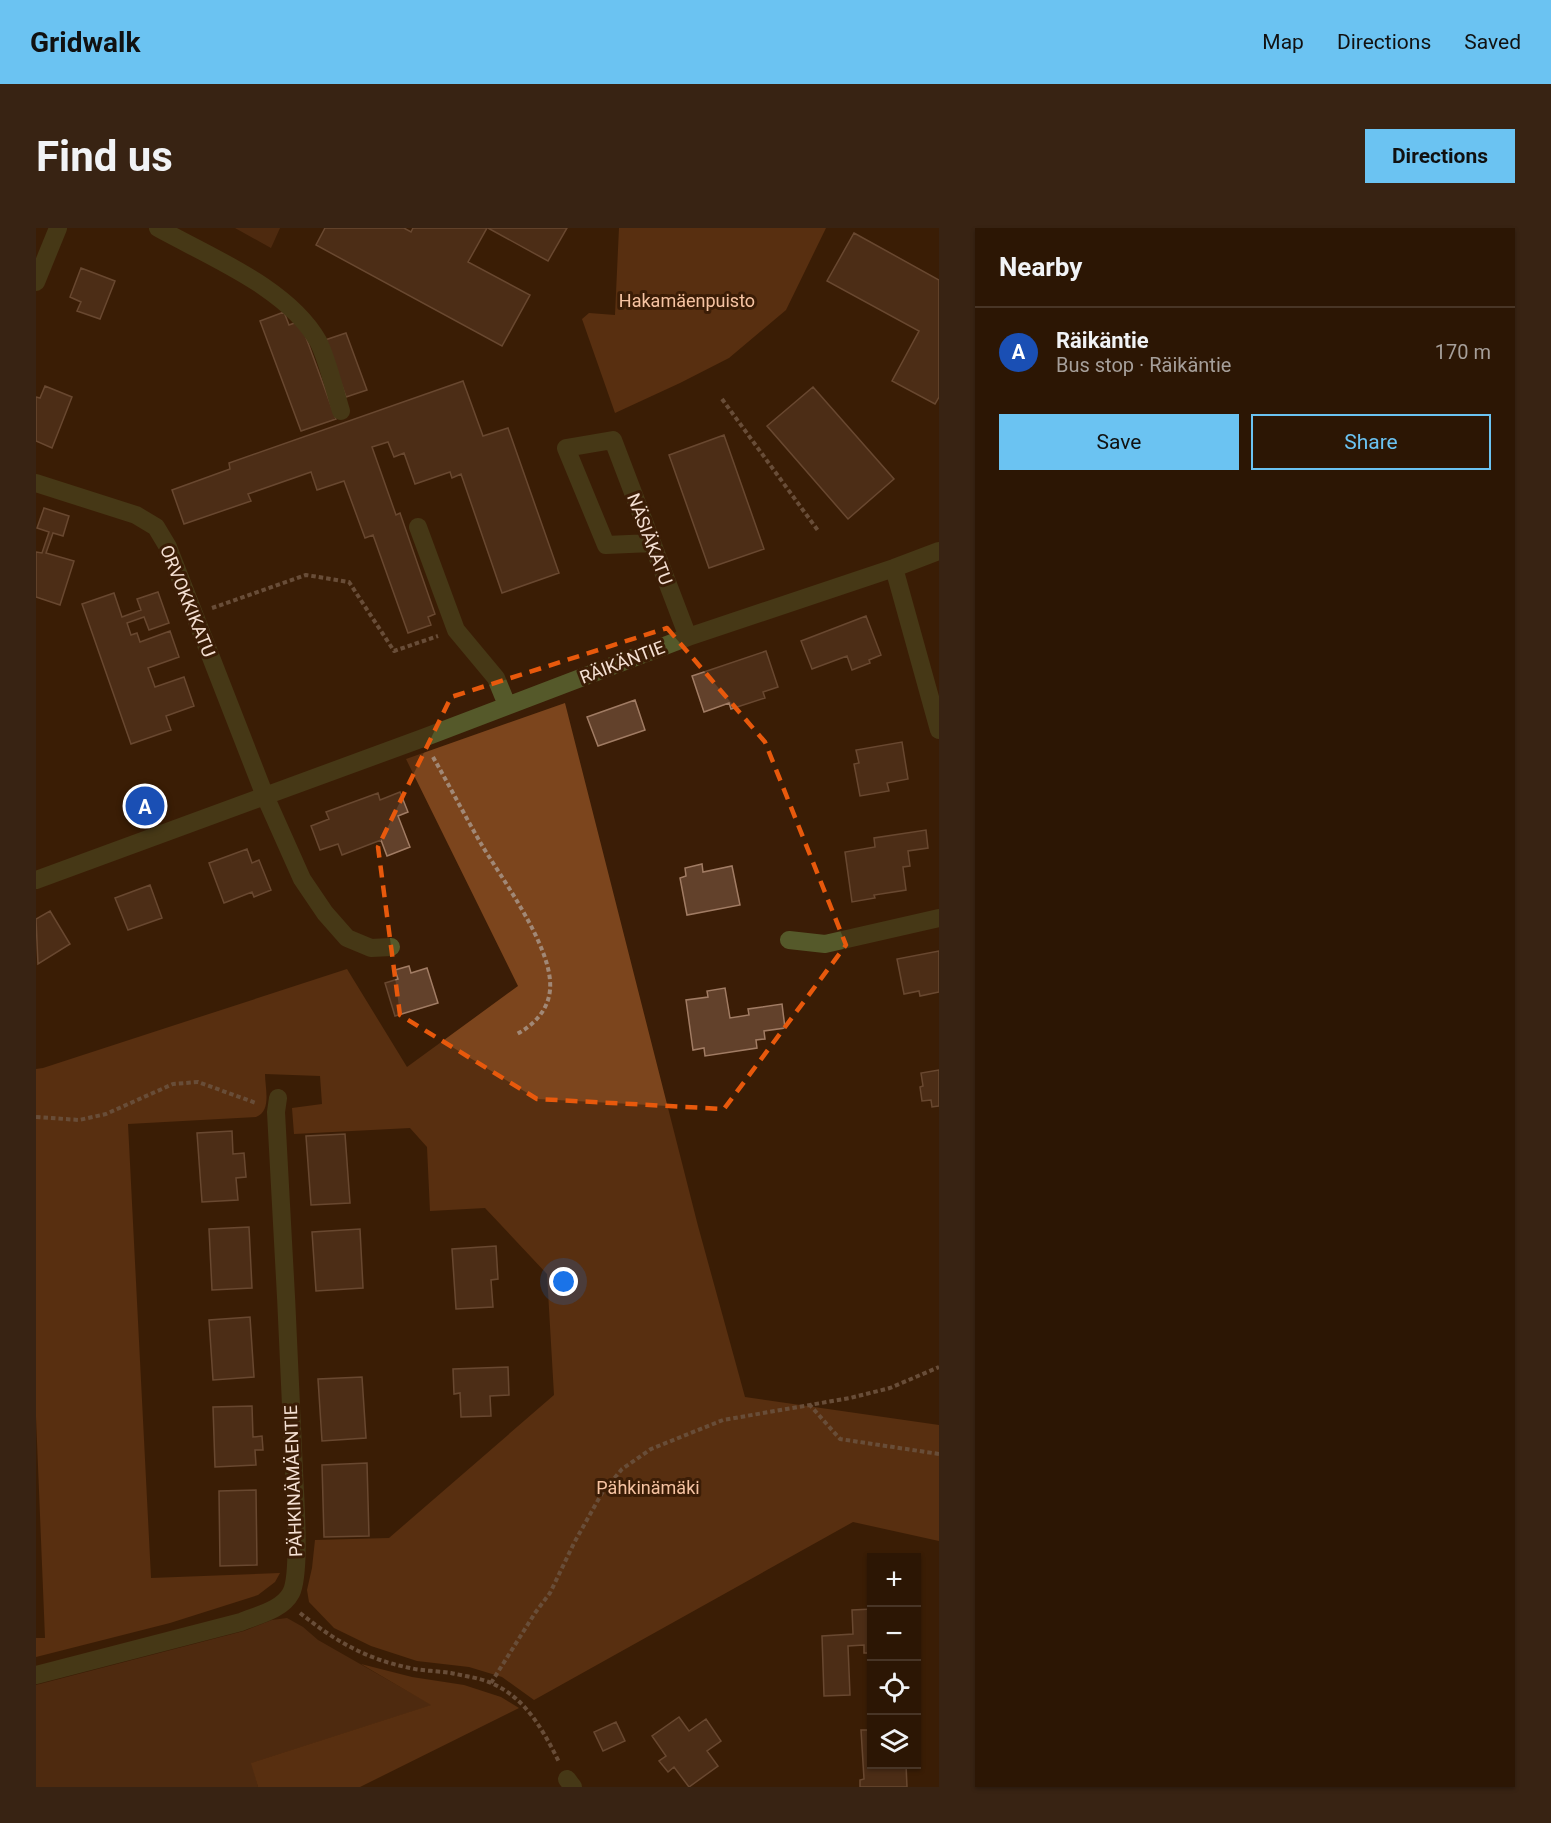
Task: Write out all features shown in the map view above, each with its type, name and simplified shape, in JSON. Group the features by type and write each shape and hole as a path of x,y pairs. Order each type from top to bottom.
{"street":[{"path":"36,282 58,228"},
{"path":"158,228 262,285 298,313 318,342 341,411"},
{"name":"NÄSIÄKATU","path":"652,543 606,545 566,448 613,440 688,638"},
{"name":"ORVOKKIKATU","path":"36,483 136,515 156,527 168,547 265,796 302,879 325,913 347,938 371,948 392,947"},
{"path":"417,527 456,630 496,678 507,705"},
{"name":"RÄIKÄNTIE","path":"36,880 688,638 894,568 939,550"},
{"path":"894,568 939,730"},
{"path":"789,940 825,944 939,918"},
{"name":"PÄHKINÄMÄENTIE","path":"277,1105 296,1538 292,1591 285,1602"},
{"path":"36,1676 241,1622 268,1612 285,1602"}],"path":[{"path":"722,399 819,532"},
{"path":"194,614 306,575 348,582 394,651 456,630"},
{"path":"423,738 479,841 537,937 548,965 550,990 542,1015 525,1030 515,1035"},
{"path":"36,1117 79,1120 106,1114 173,1084 198,1082 251,1100 277,1105"},
{"path":"491,1683 550,1593 602,1492 622,1469 651,1449 723,1420 850,1398 890,1388 939,1367"},
{"path":"809,1404 840,1439 939,1454"},
{"path":"285,1602 330,1637 369,1656 411,1668 449,1673 491,1683 522,1703 543,1730 570,1783"}],"highlighted area":[{"path":"667,628 765,742 846,945 724,1109 537,1099 400,1015 378,847 451,697"}],"shaded area":[{"path":"235,228 280,228 271,248"},
{"path":"287,1618 303,1627 318,1640 432,1705 252,1763 258,1787 36,1787 36,1685 244,1631 272,1620"}],"green space":[{"name":"Hakamäenpuisto","path":"619,228 826,228 786,310 729,358 615,413 582,319 589,313 615,315"},
{"name":"Pähkinämäki","path":"565,703 698,1226 745,1397 939,1425 939,1541 853,1522 534,1700 502,1677 469,1667 417,1661 371,1646 334,1628 309,1602 307,1590 315,1540 389,1538 554,1395 547,1274 485,1208 430,1211 427,1147 410,1128 294,1134 292,1108 322,1104 320,1076 265,1074 266,1104 261,1114 256,1117 128,1124 151,1578 280,1573 275,1582 258,1595 170,1623 36,1657 36,1638 45,1638 36,1417 36,1069 347,969 407,1067 518,986 406,759"},
{"path":"361,1664 412,1677 464,1685 501,1697 519,1708 360,1787 258,1787 251,1763 431,1705"}],"building":[{"path":"325,228 404,228 411,232 413,228 487,228 468,262 530,295 502,346 316,245"},
{"path":"488,228 567,228 548,261"},
{"path":"854,233 939,280 939,397 935,404 892,381 919,331 827,281"},
{"path":"81,268 115,281 100,319 77,311 81,302 70,297"},
{"path":"284,312 289,325 300,321 336,419 301,431 260,321"},
{"path":"346,333 367,390 346,397 325,340"},
{"path":"463,381 483,436 508,428 559,573 502,593 461,474 452,478 450,472 415,484 404,453 394,457 388,442 372,447 396,515 400,513 435,614 428,617 431,625 408,633 373,535 365,538 344,481 317,490 311,472 248,494 251,501 184,524 172,490 230,469 229,463"},
{"path":"45,386 72,397 52,448 36,441 36,397 40,398"},
{"path":"813,387 894,479 848,519 767,426"},
{"path":"724,435 764,549 709,568 669,455"},
{"path":"44,508 69,516 63,536 53,533 46,553 74,561 60,605 36,597 36,552 42,553 49,532 37,528"},
{"path":"158,592 169,623 149,630 144,617 127,623 131,635 137,633 140,642 170,631 179,657 148,668 155,687 184,677 194,706 166,716 171,730 131,744 82,604 114,593 122,617 141,610 137,599"},
{"path":"866,616 881,655 869,660 870,663 852,670 847,656 812,669 801,641"},
{"path":"766,651 778,687 763,692 765,698 731,709 729,703 704,712 692,676"},
{"path":"635,700 645,730 598,746 587,717"},
{"path":"902,742 908,779 887,783 889,791 860,796 854,764 859,763 856,750"},
{"path":"400,792 408,812 398,816 410,847 387,856 381,840 342,855 338,844 320,850 311,826 329,819 326,812 378,793 380,800"},
{"path":"926,830 928,848 908,851 910,866 903,867 906,890 874,895 875,898 852,902 845,852 875,847 874,838"},
{"path":"247,849 252,863 259,860 271,890 254,897 252,892 224,903 209,863"},
{"path":"702,864 703,872 732,866 740,905 687,915 680,878 686,876 685,868"},
{"path":"150,885 162,918 128,930 115,898"},
{"path":"50,911 70,944 38,964 36,919"},
{"path":"939,951 939,992 920,996 919,991 904,994 897,959"},
{"path":"409,966 411,973 427,968 438,1003 395,1016 385,983 398,979 395,970"},
{"path":"725,988 730,1018 749,1015 748,1009 782,1004 785,1028 764,1031 765,1039 756,1040 757,1048 705,1056 704,1048 693,1050 686,1000 708,997 707,991"},
{"path":"939,1070 939,1106 932,1107 931,1100 922,1101 921,1073"},
{"path":"232,1131 233,1154 244,1153 246,1177 236,1178 238,1200 202,1202 197,1133"},
{"path":"345,1134 350,1203 311,1205 306,1136"},
{"path":"249,1227 252,1288 212,1290 209,1229"},
{"path":"360,1229 363,1288 316,1291 312,1232"},
{"path":"496,1246 498,1279 491,1280 493,1307 456,1309 452,1249"},
{"path":"250,1317 254,1377 213,1380 209,1320"},
{"path":"508,1367 509,1395 490,1396 491,1416 461,1417 460,1393 454,1394 453,1369"},
{"path":"362,1377 366,1438 322,1441 318,1379"},
{"path":"252,1406 253,1437 262,1436 263,1450 255,1450 256,1465 215,1467 213,1407"},
{"path":"367,1463 369,1536 324,1537 322,1465"},
{"path":"256,1490 257,1565 220,1566 219,1491"},
{"path":"867,1609 867,1653 864,1653 864,1645 848,1646 850,1695 824,1696 822,1636 853,1634 852,1610"},
{"path":"679,1717 689,1731 706,1719 721,1741 707,1751 718,1766 689,1787 674,1767 668,1772 659,1761 666,1756 652,1736"},
{"path":"616,1722 625,1741 603,1751 594,1732"},
{"path":"861,1730 867,1730 867,1769 906,1769 907,1787 860,1787 860,1780 864,1779"}],"place":[{"name":"Räikäntie","path":"145,806"}]}
